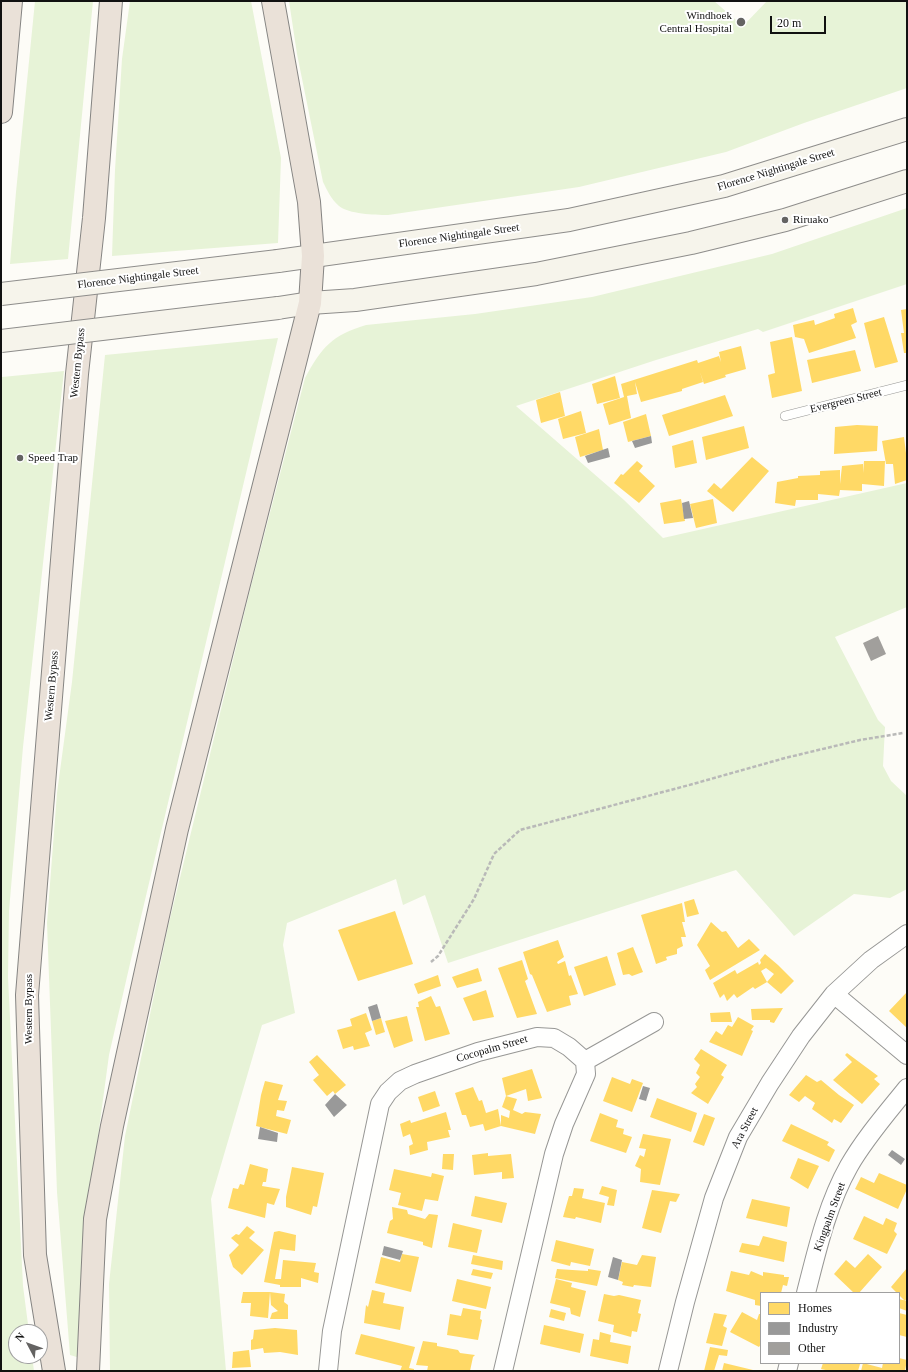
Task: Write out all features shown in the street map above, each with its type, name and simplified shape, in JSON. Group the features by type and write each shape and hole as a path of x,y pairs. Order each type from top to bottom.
{"highway":[{"path":"1,112 11,1"},
{"name":"Western Bypass","path":"54,1371 35,1255 27,995 77,374 94,218 111,1"},
{"path":"88,1371 95,1219 112,1126 177,829 310,303 313,256 309,202 273,1"}],"main road":[{"name":"Florence Nightingale Street","path":"1,294 278,261 577,218 724,186 907,129"},
{"path":"1,341 310,303 355,300 536,274 691,243 785,220 907,181"}],"street":[{"name":"Ara Street","path":"668,1371 685,1302 714,1198 738,1137 800,1036 834,994 871,960 907,934"},
{"path":"834,994 907,1055"},
{"path":"503,1371 554,1154 564,1124 586,1074 585,1061 654,1022"},
{"name":"Cocopalm Street","path":"328,1371 332,1331 350,1241 380,1104 388,1092 400,1081 415,1074 478,1052 537,1037 554,1038 569,1047 585,1061"},
{"name":"Kingpalm Street","path":"806,1292 820,1239 834,1199 848,1167 866,1138 907,1088"}],"lane":[{"name":"Evergreen Street","path":"785,416 907,385"}],"path":[{"path":"431,962 438,956 474,899 494,854 520,830 785,758 860,740 903,733"}],"green space":[{"path":"35,1 93,1 68,259 10,264 16,192"},
{"path":"130,1 251,1 281,158 278,243 112,256 115,170 122,59"},
{"path":"289,1 714,1 743,26 767,1 907,1 907,88 804,123 726,152 579,187 388,215 362,214 343,209 339,206 331,197 323,182 297,54"},
{"path":"907,208 907,284 763,332 758,329 656,360 516,406 624,500 663,538 907,483 907,607 835,637 878,720 885,727 883,766 891,781 907,796 907,889 890,898 854,894 794,936 736,870 448,963 425,895 403,905 396,879 287,923 283,945 295,1013 262,1025 211,1199 226,1371 110,1371 109,1284 125,1136 168,927 250,590 305,378 317,358 336,338 366,325 475,314 592,297 772,254"},
{"path":"278,338 109,1055 85,1233 80,1358 70,1355 57,1192 47,923 57,793 72,682 105,355"},
{"path":"64,371 23,747 9,911 8,977 23,1286 28,1324 8,1324 8,1364 33,1364 34,1371 1,1371 2,377"}],"building: Homes":[{"path":"853,308 857,322 851,325 856,338 809,353 804,339 795,337 793,325 814,320 815,325 835,318 834,314"},
{"path":"907,309 907,353 904,353 901,333 904,333 901,310"},
{"path":"884,317 898,362 875,368 864,323"},
{"path":"792,337 802,391 772,398 768,375 775,373 770,342"},
{"path":"741,346 746,369 725,375 726,377 704,384 700,372 703,382 682,389 682,391 641,402 635,382 637,394 627,396 631,418 609,425 603,404 624,397 621,384 697,360 698,363 719,356 721,362 719,352"},
{"path":"855,350 861,371 812,383 807,360"},
{"path":"615,376 620,398 597,404 592,384"},
{"path":"560,392 565,416 541,423 536,400"},
{"path":"725,395 733,416 669,436 662,415"},
{"path":"581,411 586,433 563,439 558,419"},
{"path":"646,414 651,436 628,442 623,422"},
{"path":"857,425 878,426 877,451 834,454 835,427"},
{"path":"744,426 749,448 706,460 702,437"},
{"path":"599,429 603,450 580,457 575,437"},
{"path":"904,437 907,461 907,480 895,484 893,464 886,464 882,441"},
{"path":"693,440 697,463 675,468 672,446"},
{"path":"752,457 769,471 733,512 707,491 714,483 721,489"},
{"path":"637,461 643,466 639,471 655,486 639,503 614,483 621,474 623,475"},
{"path":"864,461 885,461 884,486 862,484 862,491 840,490 839,496 818,494 818,500 796,500 795,506 775,503 777,482 798,478 798,476 820,475 820,471 840,470 840,484 842,466 863,464 863,473"},
{"path":"681,499 685,521 664,524 660,503"},
{"path":"713,499 717,523 696,528 690,504"},
{"path":"694,899 699,914 687,917 684,902"},
{"path":"682,903 685,922 682,922 686,937 681,937 683,946 677,949 677,954 666,957 667,960 656,964 641,915"},
{"path":"395,911 413,964 358,981 338,930"},
{"path":"711,922 722,932 726,931 738,948 749,939 760,950 710,980 705,970 710,966 697,945"},
{"path":"558,940 564,957 557,962 558,964 565,961 569,976 571,975 578,994 569,996 571,1005 547,1012 532,975 530,974 523,952"},
{"path":"633,947 643,972 632,976 629,974 623,975 617,953"},
{"path":"765,954 794,981 781,994 767,982 755,989 753,987 737,998 734,994 727,1001 724,994 720,998 713,983 735,970 737,974 758,962 759,965 761,963 760,960","holes":["766,968 774,974 767,982 761,971"]},
{"path":"607,956 616,985 584,996 574,967"},
{"path":"522,960 528,979 525,981 537,1014 517,1018 498,968"},
{"path":"478,968 482,981 457,988 452,977"},
{"path":"438,975 441,986 418,994 414,984"},
{"path":"486,990 494,1017 473,1021 463,998"},
{"path":"907,992 907,1028 889,1011"},
{"path":"431,996 436,1007 440,1006 450,1034 425,1041 416,1007 419,1007 418,1002"},
{"path":"783,1008 774,1023 770,1022 770,1020 752,1020 751,1009"},
{"path":"730,1012 732,1022 711,1022 710,1013"},
{"path":"366,1013 372,1030 365,1033 370,1046 354,1050 353,1046 343,1049 337,1030 352,1026 350,1019"},
{"path":"407,1016 413,1041 394,1048 385,1021"},
{"path":"738,1017 754,1026 751,1030 753,1031 742,1056 709,1042 716,1031 722,1035 728,1025 732,1027"},
{"path":"381,1018 385,1032 376,1035 372,1021"},
{"path":"701,1049 727,1065 721,1075 724,1077 708,1104 691,1093 697,1087 695,1084 700,1077 696,1073 700,1065 694,1059"},
{"path":"847,1053 878,1076 874,1079 880,1084 862,1104 833,1080 852,1062 845,1055"},
{"path":"317,1055 346,1085 335,1094 333,1091 327,1096 313,1080 319,1075 309,1062"},
{"path":"532,1069 542,1098 528,1101 526,1089 506,1096 502,1078"},
{"path":"806,1075 817,1082 821,1080 854,1105 841,1123 834,1119 832,1123 812,1109 815,1103 805,1096 799,1102 789,1095"},
{"path":"612,1077 630,1084 632,1079 643,1083 632,1112 603,1101"},
{"path":"265,1081 283,1085 278,1100 287,1101 284,1111 277,1110 276,1116 291,1120 287,1134 256,1126"},
{"path":"473,1087 479,1101 482,1100 486,1113 498,1109 501,1126 485,1131 483,1124 470,1127 466,1115 462,1115 455,1093"},
{"path":"435,1091 440,1106 423,1112 418,1097"},
{"path":"506,1096 517,1099 513,1110 522,1114 525,1112 541,1114 535,1134 501,1126 501,1115 509,1118 510,1111 502,1107"},
{"path":"657,1098 697,1113 691,1132 650,1117"},
{"path":"446,1112 451,1130 448,1130 450,1137 427,1142 428,1150 410,1155 409,1146 413,1144 410,1134 403,1137 400,1124 410,1120 411,1123"},
{"path":"600,1113 618,1120 616,1127 624,1129 623,1134 632,1137 626,1153 590,1141"},
{"path":"704,1114 715,1118 704,1146 693,1142"},
{"path":"791,1124 829,1142 827,1145 835,1150 829,1162 782,1141"},
{"path":"643,1134 671,1139 660,1185 640,1182 641,1169 635,1166 640,1155 644,1157 646,1149 639,1148"},
{"path":"488,1153 488,1156 511,1154 514,1178 502,1179 502,1172 474,1175 472,1155"},
{"path":"443,1154 454,1154 453,1170 442,1169"},
{"path":"798,1158 819,1166 808,1189 790,1178"},
{"path":"250,1164 268,1169 266,1182 263,1182 262,1186 280,1189 274,1205 267,1203 265,1218 228,1208 233,1188 238,1189 240,1184 244,1185"},
{"path":"292,1167 324,1173 317,1207 313,1206 311,1215 286,1207 286,1197"},
{"path":"394,1169 431,1177 432,1173 444,1176 438,1201 425,1199 422,1211 398,1205 401,1193 389,1190"},
{"path":"879,1173 907,1185 907,1189 898,1209 855,1189 861,1177 874,1183"},
{"path":"602,1186 617,1190 614,1206 607,1205 609,1197 599,1194"},
{"path":"574,1188 584,1189 582,1198 605,1203 601,1223 576,1217 575,1219 563,1217 569,1196 572,1196"},
{"path":"652,1190 680,1194 676,1202 670,1201 661,1233 642,1228"},
{"path":"475,1196 507,1203 502,1223 471,1216"},
{"path":"752,1199 790,1207 787,1227 746,1218"},
{"path":"392,1207 407,1210 408,1214 425,1219 429,1214 438,1215 432,1248 423,1245 423,1242 387,1233 390,1221 393,1219"},
{"path":"864,1216 883,1225 886,1218 897,1223 894,1231 897,1234 887,1254 853,1239"},
{"path":"453,1223 482,1230 477,1253 448,1247"},
{"path":"247,1226 255,1232 249,1238 264,1250 242,1275 233,1267 229,1255 239,1245 231,1238 236,1234 239,1235"},
{"path":"279,1231 296,1235 295,1251 280,1249 275,1279 281,1279 283,1260 316,1263 314,1272 319,1273 318,1283 301,1278 301,1287 280,1287 280,1285 264,1282 274,1232"},
{"path":"763,1236 787,1242 784,1262 739,1252 742,1243 759,1246"},
{"path":"556,1240 594,1249 590,1266 571,1262 570,1266 551,1261"},
{"path":"402,1254 419,1257 411,1292 375,1283 381,1257 400,1262"},
{"path":"868,1254 882,1267 860,1292 853,1292 834,1274 846,1260 855,1268"},
{"path":"473,1255 503,1261 502,1270 471,1264"},
{"path":"642,1255 656,1257 651,1287 634,1285 633,1287 622,1285 623,1282 618,1280 622,1262 637,1265"},
{"path":"907,1268 907,1298 905,1301 900,1296 900,1292 896,1292 891,1287"},
{"path":"473,1269 493,1273 491,1279 471,1275"},
{"path":"557,1269 588,1271 588,1269 601,1271 597,1286 555,1278"},
{"path":"731,1271 749,1275 751,1271 763,1276 763,1272 789,1277 787,1286 783,1285 781,1292 760,1292 760,1306 755,1305 755,1300 726,1291"},
{"path":"457,1279 491,1287 486,1309 452,1301"},
{"path":"556,1279 572,1283 571,1287 586,1291 580,1317 571,1314 570,1308 550,1303"},
{"path":"372,1290 385,1293 383,1303 404,1307 400,1330 364,1323 366,1305 368,1307"},
{"path":"243,1292 270,1292 268,1318 250,1316 251,1303 241,1303"},
{"path":"270,1292 285,1294 284,1302 288,1305 288,1319 270,1319 272,1313 278,1311 271,1305"},
{"path":"604,1294 614,1296 619,1295 641,1300 638,1313 641,1314 637,1332 632,1331 631,1337 613,1332 614,1325 598,1321"},
{"path":"900,1299 907,1301 907,1311 900,1308"},
{"path":"463,1308 481,1311 480,1319 482,1320 478,1340 447,1335 450,1314 461,1316"},
{"path":"551,1309 566,1313 564,1321 549,1317"},
{"path":"742,1312 757,1320 760,1314 759,1347 730,1332"},
{"path":"714,1313 727,1315 723,1326 727,1328 722,1346 706,1343"},
{"path":"900,1313 907,1315 907,1337 900,1335"},
{"path":"544,1325 584,1334 580,1353 540,1344"},
{"path":"275,1328 297,1330 298,1355 280,1352 264,1353 263,1348 251,1350 251,1340 253,1339 254,1330"},
{"path":"600,1332 611,1335 610,1342 631,1346 628,1364 590,1356 593,1339 599,1340"},
{"path":"361,1334 415,1347 409,1368 414,1369 414,1371 400,1371 402,1366 355,1354"},
{"path":"423,1341 437,1343 437,1346 458,1350 460,1353 475,1355 473,1357 470,1371 427,1371 428,1366 416,1365"},
{"path":"710,1347 728,1350 727,1356 719,1355 714,1371 704,1371"},
{"path":"249,1350 251,1367 232,1368 233,1352"},
{"path":"900,1358 907,1360 905,1371 861,1371 863,1364 882,1368 883,1364 900,1364"},
{"path":"724,1363 753,1370 753,1371 722,1371"},
{"path":"823,1364 860,1364 858,1371 830,1371 821,1369"}],"building: Industry":[{"path":"651,436 652,443 635,448 632,441"},
{"path":"608,448 610,457 588,463 585,456"},
{"path":"689,501 693,518 684,519 682,503"},
{"path":"377,1004 381,1018 372,1021 368,1007"},
{"path":"643,1086 650,1088 646,1101 639,1099"},
{"path":"335,1094 347,1105 334,1117 325,1105"},
{"path":"260,1127 278,1133 277,1142 258,1139"},
{"path":"892,1150 905,1159 901,1165 888,1155"},
{"path":"384,1246 403,1251 400,1260 382,1255"},
{"path":"613,1257 622,1260 618,1280 608,1277"}],"building: Other":[{"path":"878,636 886,654 871,661 863,643"}],"place":[{"name":"Windhoek Central Hospital","path":"741,22"},
{"name":"Riruako","path":"785,220"},
{"name":"Speed Trap","path":"20,458"}]}
